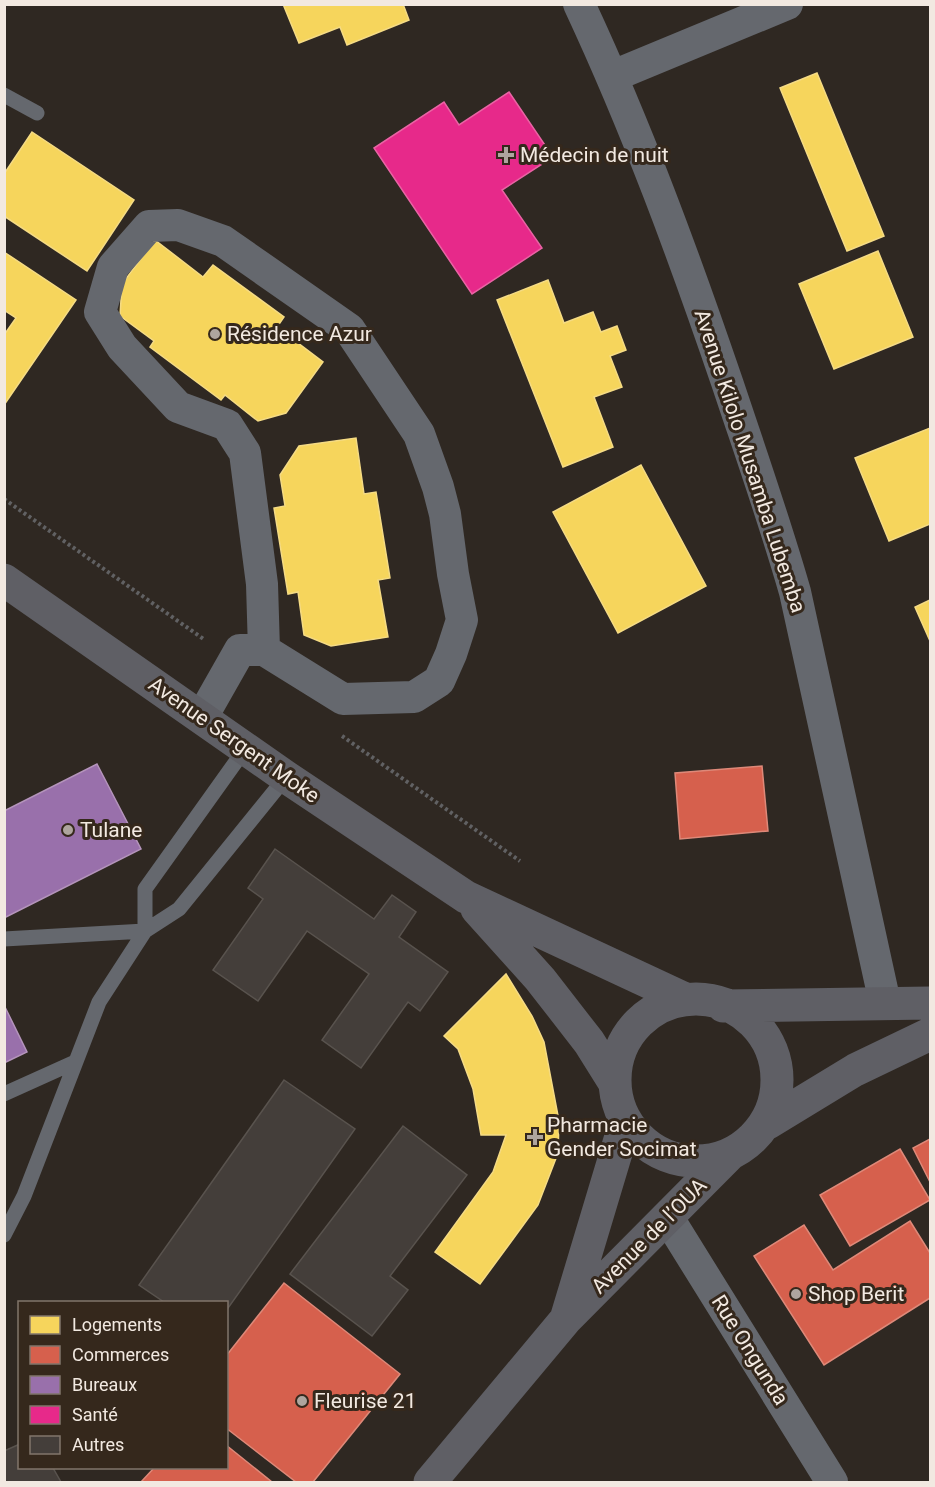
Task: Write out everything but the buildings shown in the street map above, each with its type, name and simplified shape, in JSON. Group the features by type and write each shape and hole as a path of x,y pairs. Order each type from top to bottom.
{"main road":[{"name":"Avenue Sergent Moke","path":"4,580 245,749 466,897 686,999"},
{"name":"Avenue Sergent Moke","path":"466,897 540,980 589,1042 614,1082"},
{"path":"768,1124 779,1091 776,1057 760,1028 707,997 686,999 657,1009 634,1027 618,1053 614,1082 616,1103 625,1123 653,1151 692,1163 730,1154 768,1124 855,1070 930,1034"},
{"path":"723,1006 930,1003"},
{"name":"Avenue de l’OUA","path":"567,1318 625,1123"},
{"name":"Avenue de l’OUA","path":"430,1482 567,1318 730,1154"}],"street":[{"name":"Avenue Kilolo Musamba Lubemba","path":"579,4 613,76 695,288 781,543 798,604 885,1003"},
{"path":"613,76 787,4"},
{"path":"202,717 240,650 264,650 343,699 414,697 439,681 462,620 445,514 419,434 349,329 223,241 178,225 149,226 113,267 100,312 122,347 178,407 226,425 245,453 262,584 264,650"},
{"name":"Rue Ongunda","path":"668,1218 832,1482"}],"lane":[{"path":"4,95 37,113"},
{"path":"145,931 145,889 245,749"},
{"path":"4,1235 24,1196 99,1002 145,931 179,909 286,777"},
{"path":"4,939 145,931"},
{"path":"4,1094 75,1062"}],"place":[{"name":"Médecin de nuit","path":"506,155"},
{"name":"Résidence Azur","path":"215,334"},
{"name":"Tulane","path":"68,830"},
{"name":"Pharmacie Gender Socimat","path":"535,1137"},
{"name":"Shop Berit","path":"796,1294"},
{"name":"Fleurise 21","path":"302,1401"}]}
